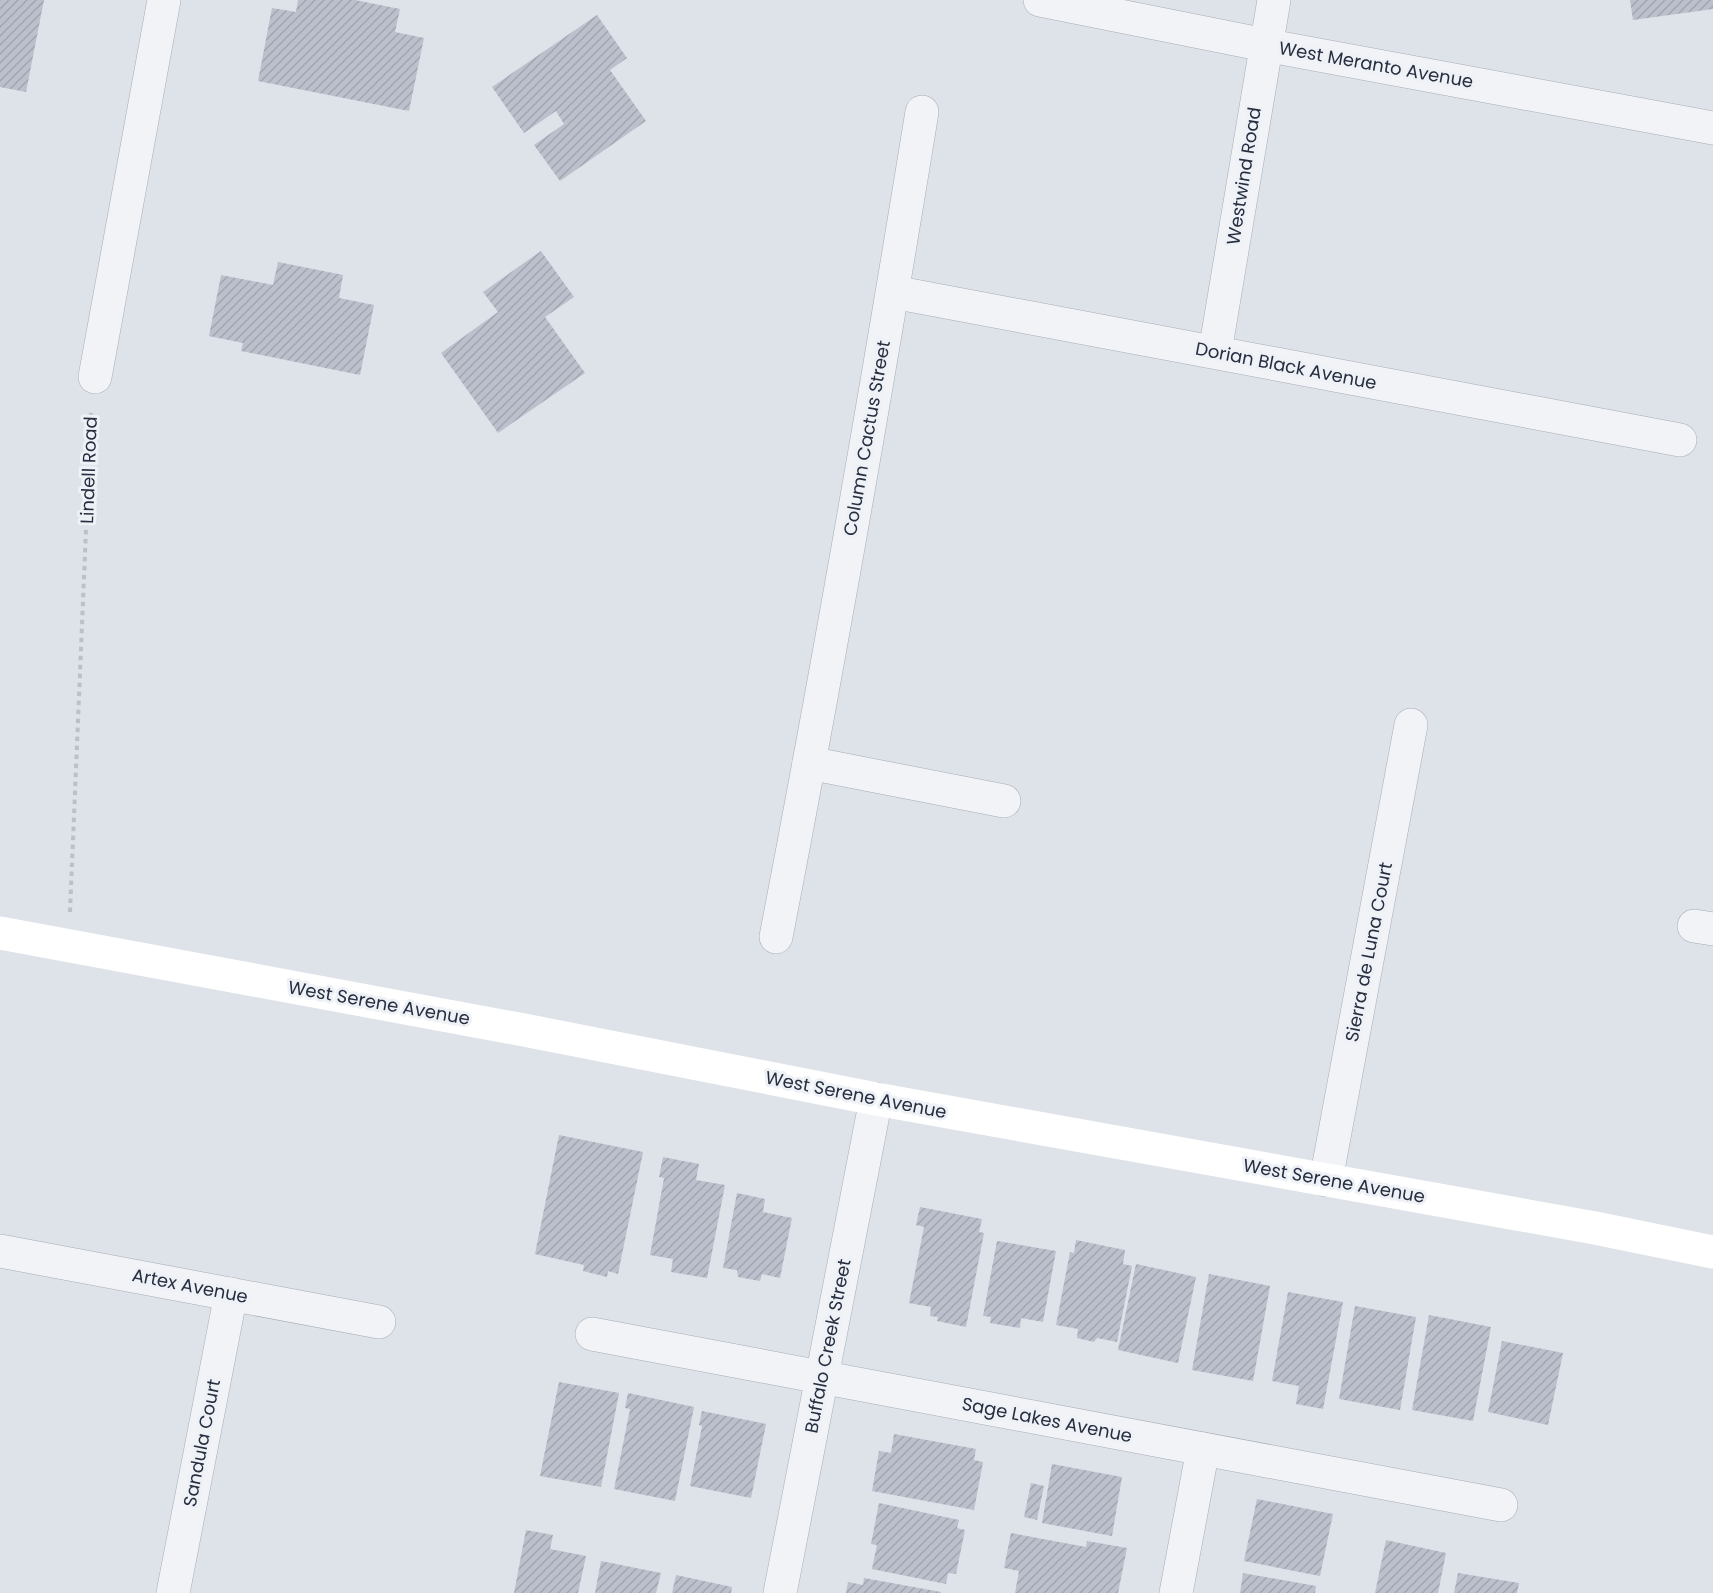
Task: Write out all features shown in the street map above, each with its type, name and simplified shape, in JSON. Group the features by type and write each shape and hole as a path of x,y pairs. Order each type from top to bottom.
{"street":[{"path":"94,377 164,0"},
{"name":"West Meranto Avenue","path":"1040,0 1265,45 1713,128"},
{"name":"Westwind Road","path":"1215,352 1274,0"},
{"name":"Column Cactus Street","path":"776,937 810,763 893,292 922,112"},
{"name":"Dorian Black Avenue","path":"893,292 1680,440"},
{"name":"Sierra de Luna Court","path":"1326,1180 1411,724"},
{"path":"810,763 1004,801"},
{"name":"West Serene Avenue","path":"0,933 512,1028 876,1099 1595,1228 1713,1252"},
{"name":"Buffalo Creek Street","path":"780,1593 876,1099"},
{"name":"Artex Avenue","path":"0,1251 380,1322"},
{"name":"Sandula Court","path":"173,1593 231,1294"},
{"name":"Sage Lakes Avenue","path":"592,1334 1501,1505"},
{"path":"1176,1593 1203,1449"}],"path":[{"name":"Lindell Road","path":"69,946 94,377"}],"building":[{"path":"0,0 44,0 26,92 0,87"},
{"path":"298,0 355,0 400,9 395,32 424,38 409,111 258,81 272,8 296,12"},
{"path":"1630,0 1713,0 1713,9 1633,20"},
{"path":"597,15 627,58 610,70 646,121 560,181 534,145 564,124 556,111 524,133 492,87"},
{"path":"541,251 574,297 545,317 585,373 498,433 441,353 498,312 483,292"},
{"path":"278,262 343,275 339,298 374,305 360,375 241,351 243,343 209,336 221,275 273,285"},
{"path":"559,1135 643,1152 618,1274 608,1271 607,1277 583,1271 584,1265 535,1254"},
{"path":"663,1157 699,1164 696,1180 725,1185 707,1278 671,1272 673,1259 650,1255 664,1178 659,1177"},
{"path":"737,1193 765,1199 763,1212 792,1218 780,1278 762,1274 760,1281 738,1277 737,1270 723,1268"},
{"path":"920,1207 982,1219 979,1232 984,1233 966,1327 937,1321 938,1317 930,1316 931,1307 909,1303 924,1227 916,1225"},
{"path":"1076,1240 1125,1250 1123,1264 1132,1266 1117,1342 1097,1338 1094,1342 1077,1338 1078,1329 1056,1325 1070,1252 1074,1253"},
{"path":"997,1241 1056,1251 1043,1322 1021,1318 1020,1328 990,1323 991,1317 983,1316"},
{"path":"1136,1264 1196,1277 1178,1363 1118,1350"},
{"path":"1209,1274 1270,1286 1253,1381 1192,1370"},
{"path":"1288,1292 1343,1302 1323,1409 1296,1404 1299,1386 1272,1381"},
{"path":"1355,1306 1416,1317 1400,1410 1339,1399"},
{"path":"1429,1315 1491,1327 1473,1421 1412,1410"},
{"path":"1502,1341 1563,1353 1548,1425 1488,1412"},
{"path":"559,1382 619,1393 601,1487 540,1476"},
{"path":"628,1393 694,1407 675,1501 614,1489 630,1409 625,1408"},
{"path":"702,1411 766,1424 751,1498 690,1486 702,1426 699,1425"},
{"path":"894,1434 976,1449 974,1460 983,1462 974,1510 872,1491 879,1451 891,1453"},
{"path":"1052,1464 1122,1477 1112,1536 1042,1523"},
{"path":"1031,1483 1044,1486 1037,1520 1024,1517"},
{"path":"1257,1499 1333,1514 1320,1576 1244,1561"},
{"path":"879,1503 959,1520 957,1528 965,1530 956,1574 948,1573 946,1584 872,1569 877,1545 871,1544"},
{"path":"526,1530 553,1535 550,1549 586,1556 578,1593 514,1593"},
{"path":"1011,1533 1086,1547 1087,1541 1127,1548 1118,1593 1015,1593 1019,1571 1004,1568"},
{"path":"1386,1540 1446,1553 1438,1593 1375,1593"},
{"path":"601,1561 661,1573 656,1593 595,1593"},
{"path":"1243,1573 1316,1586 1315,1593 1240,1593"},
{"path":"1458,1573 1519,1583 1517,1593 1454,1593"},
{"path":"676,1575 732,1587 731,1593 672,1593"},
{"path":"864,1578 941,1593 846,1593 848,1582 863,1585"}]}
